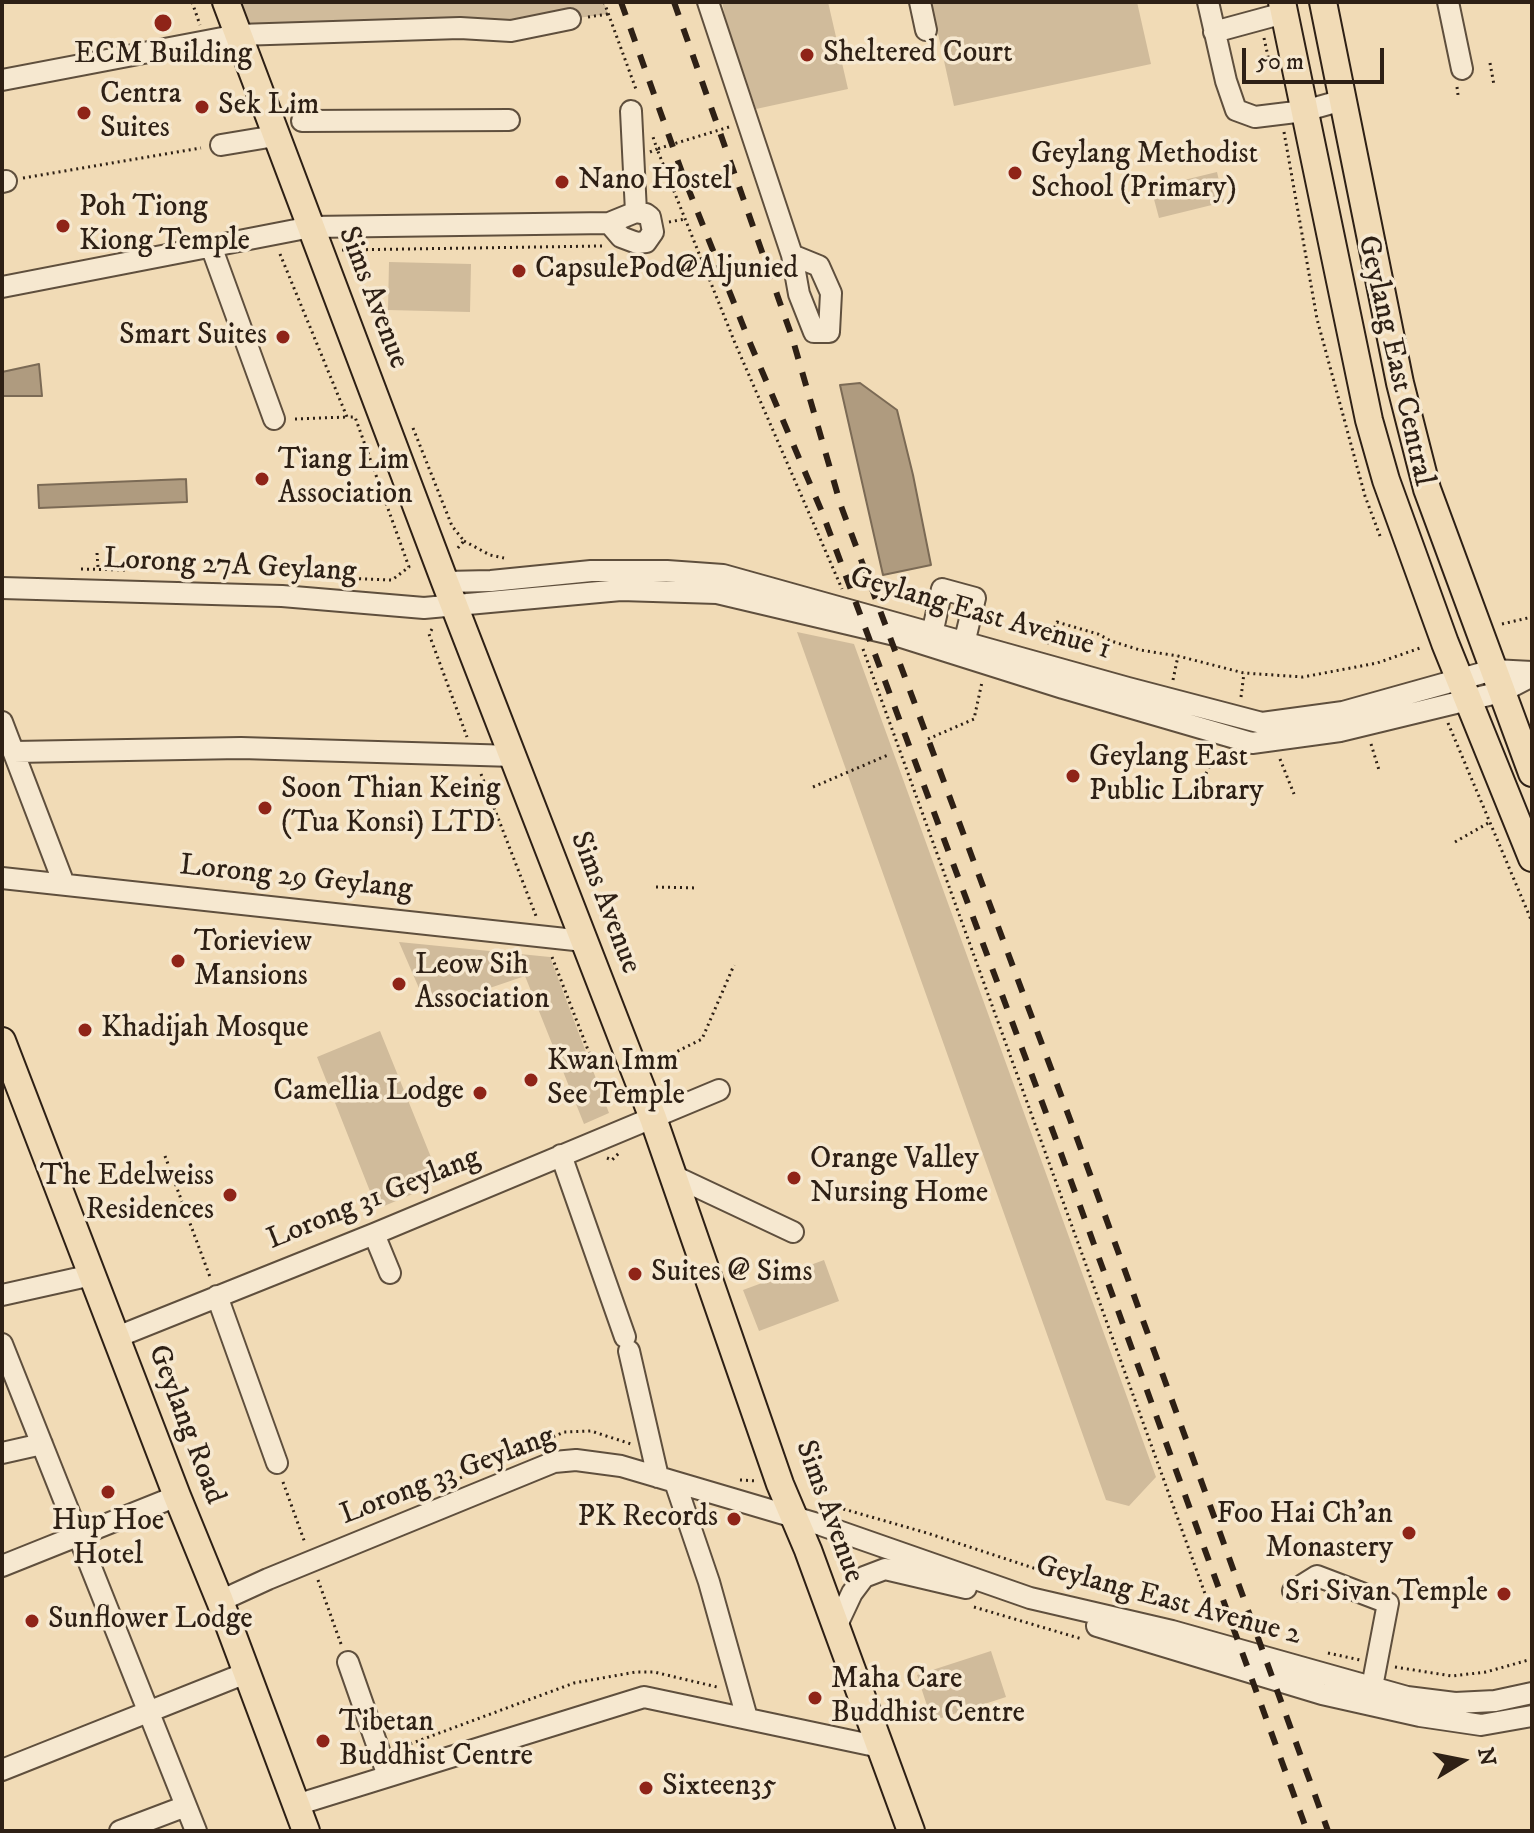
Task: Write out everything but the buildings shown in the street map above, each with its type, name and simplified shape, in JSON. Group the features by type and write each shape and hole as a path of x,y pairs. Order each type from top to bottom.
{"main road":[{"name":"Sims Avenue","path":"226,2 454,606 653,1118 780,1484 911,1831"},
{"name":"Geylang East Central","path":"1323,2 1406,411 1430,499 1532,773"},
{"name":"Geylang East Central","path":"1283,7 1369,420 1408,545 1532,858"},
{"name":"Geylang Road","path":"2,1041 12,1095 117,1337 306,1831"}],"street":[{"path":"708,2 792,255"},
{"path":"920,2 926,30"},
{"path":"1208,2 1226,81 1236,110 1255,117 1304,111 1343,100"},
{"path":"1448,2 1462,69"},
{"path":"1214,32 1283,7"},
{"path":"2,80 238,35 460,28 511,31 570,19"},
{"path":"631,111 636,212"},
{"path":"302,121 509,120"},
{"path":"221,145 275,136"},
{"path":"2,287 311,227 609,223 636,212 650,217 653,232 646,242 628,241 609,223"},
{"path":"211,246 274,419"},
{"name":"Geylang East Avenue 1","path":"445,582 491,581 591,571 723,575 852,618 963,649 1262,723 1330,714 1532,674"},
{"name":"Lorong 27A Geylang","path":"2,588 273,596 424,608 454,606"},
{"path":"931,640 942,589 975,598 963,649"},
{"name":"Geylang East Avenue 1","path":"454,606 621,590 717,593 852,618"},
{"name":"Geylang East Avenue 1","path":"963,649 1252,743 1364,725 1463,688"},
{"path":"2,722 64,884"},
{"path":"14,752 241,748 514,756"},
{"name":"Lorong 29 Geylang","path":"2,878 584,941"},
{"name":"Lorong 31 Geylang","path":"117,1337 719,1090"},
{"path":"561,1155 627,1344 666,1479 709,1582 747,1718"},
{"path":"674,1176 793,1232"},
{"path":"374,1234 390,1273"},
{"path":"2,1295 92,1275"},
{"path":"217,1296 277,1463"},
{"path":"2,1344 196,1831"},
{"path":"2,1453 42,1444"},
{"name":"Lorong 33 Geylang","path":"220,1601 564,1460 621,1466 795,1518"},
{"path":"2,1566 177,1496"},
{"name":"Geylang East Avenue 2","path":"795,1518 1030,1598 1172,1631 1407,1697 1455,1703 1495,1701 1532,1693"},
{"name":"Geylang East Avenue 2","path":"836,1627 852,1593 864,1577 885,1569 979,1591 1259,1676 1369,1705 1481,1725 1532,1716"},
{"path":"1293,1591 1317,1576 1388,1603 1372,1687"},
{"path":"348,1662 388,1776"},
{"path":"2,1770 246,1673"},
{"path":"296,1805 644,1697 880,1747"},
{"path":"120,1831 186,1806"}],"path":[{"path":"1490,63 1494,85"},
{"path":"733,126 657,149 735,343 852,618 1217,1627 1203,1623"},
{"path":"4,182 221,145"},
{"path":"341,250 621,246 628,241"},
{"path":"277,246 347,417"},
{"path":"274,419 355,417 409,567 392,580 303,577"},
{"path":"1495,626 1532,617"},
{"path":"432,629 429,634 595,1068"},
{"path":"1140,650 1244,673 1303,677 1377,663 1424,648"},
{"path":"1168,699 1178,656"},
{"path":"1238,717 1244,673"},
{"path":"928,739 974,719 983,679"},
{"path":"1447,720 1532,922"},
{"path":"1364,725 1379,770"},
{"path":"1275,740 1294,794"},
{"path":"1203,779 1211,764 1228,749"},
{"path":"813,787 888,755"},
{"path":"1455,842 1490,822"},
{"path":"656,887 698,888"},
{"path":"635,1072 702,1039 734,965"},
{"path":"165,1156 217,1296"},
{"path":"277,1463 348,1662"},
{"path":"825,1504 927,1533 1130,1600"},
{"path":"966,1605 1083,1639"}],"shaded area":[{"path":"226,2 604,2 608,14 570,19 238,35"},
{"path":"722,2 828,2 848,89 756,109 728,30"},
{"path":"931,2 1137,2 1151,64 954,106"},
{"path":"1217,172 1224,202 1159,218 1151,188"},
{"path":"389,262 471,264 470,312 388,310"},
{"path":"39,364 42,396 2,396 2,372"},
{"path":"860,383 897,410 931,565 883,575 840,385"},
{"path":"186,479 187,502 39,508 38,485"},
{"path":"797,632 854,644 1156,1477 1129,1506 1106,1500"},
{"path":"399,942 550,957 609,1113 584,1124 525,976 428,1009"},
{"path":"380,1031 441,1182 377,1209 317,1057"},
{"path":"824,1260 839,1301 759,1331 743,1290"},
{"path":"991,1651 1006,1697 932,1721 917,1675"}],"railway":[{"path":"621,2 684,178 822,512 1055,1137 1307,1831"},
{"path":"674,2 792,337 841,506 1074,1130 1328,1831"}],"place":[{"name":"ECM Building","path":"163,23"},
{"name":"Sheltered Court","path":"807,55"},
{"name":"Sek Lim","path":"202,107"},
{"name":"Centra Suites","path":"84,113"},
{"name":"Geylang Methodist School (Primary)","path":"1015,173"},
{"name":"Nano Hostel","path":"562,182"},
{"name":"Poh Tiong Kiong Temple","path":"63,226"},
{"name":"CapsulePod@Aljunied","path":"519,271"},
{"name":"Smart Suites","path":"283,337"},
{"name":"Tiang Lim Association","path":"262,479"},
{"name":"Geylang East Public Library","path":"1073,776"},
{"name":"Soon Thian Keing (Tua Konsi) LTD","path":"265,808"},
{"name":"Torieview Mansions","path":"178,961"},
{"name":"Leow Sih Association","path":"399,984"},
{"name":"Khadijah Mosque","path":"85,1030"},
{"name":"Kwan Imm See Temple","path":"531,1080"},
{"name":"Camellia Lodge","path":"480,1093"},
{"name":"Orange Valley Nursing Home","path":"794,1178"},
{"name":"The Edelweiss Residences","path":"230,1195"},
{"name":"Suites @ Sims","path":"635,1274"},
{"name":"Hup Hoe Hotel","path":"108,1492"},
{"name":"PK Records","path":"734,1519"},
{"name":"Foo Hai Ch'an Monastery","path":"1409,1533"},
{"name":"Sri Sivan Temple","path":"1504,1594"},
{"name":"Sunflower Lodge","path":"32,1621"},
{"name":"Maha Care Buddhist Centre","path":"815,1698"},
{"name":"Tibetan Buddhist Centre","path":"323,1741"},
{"name":"Sixteen35","path":"646,1788"}]}
